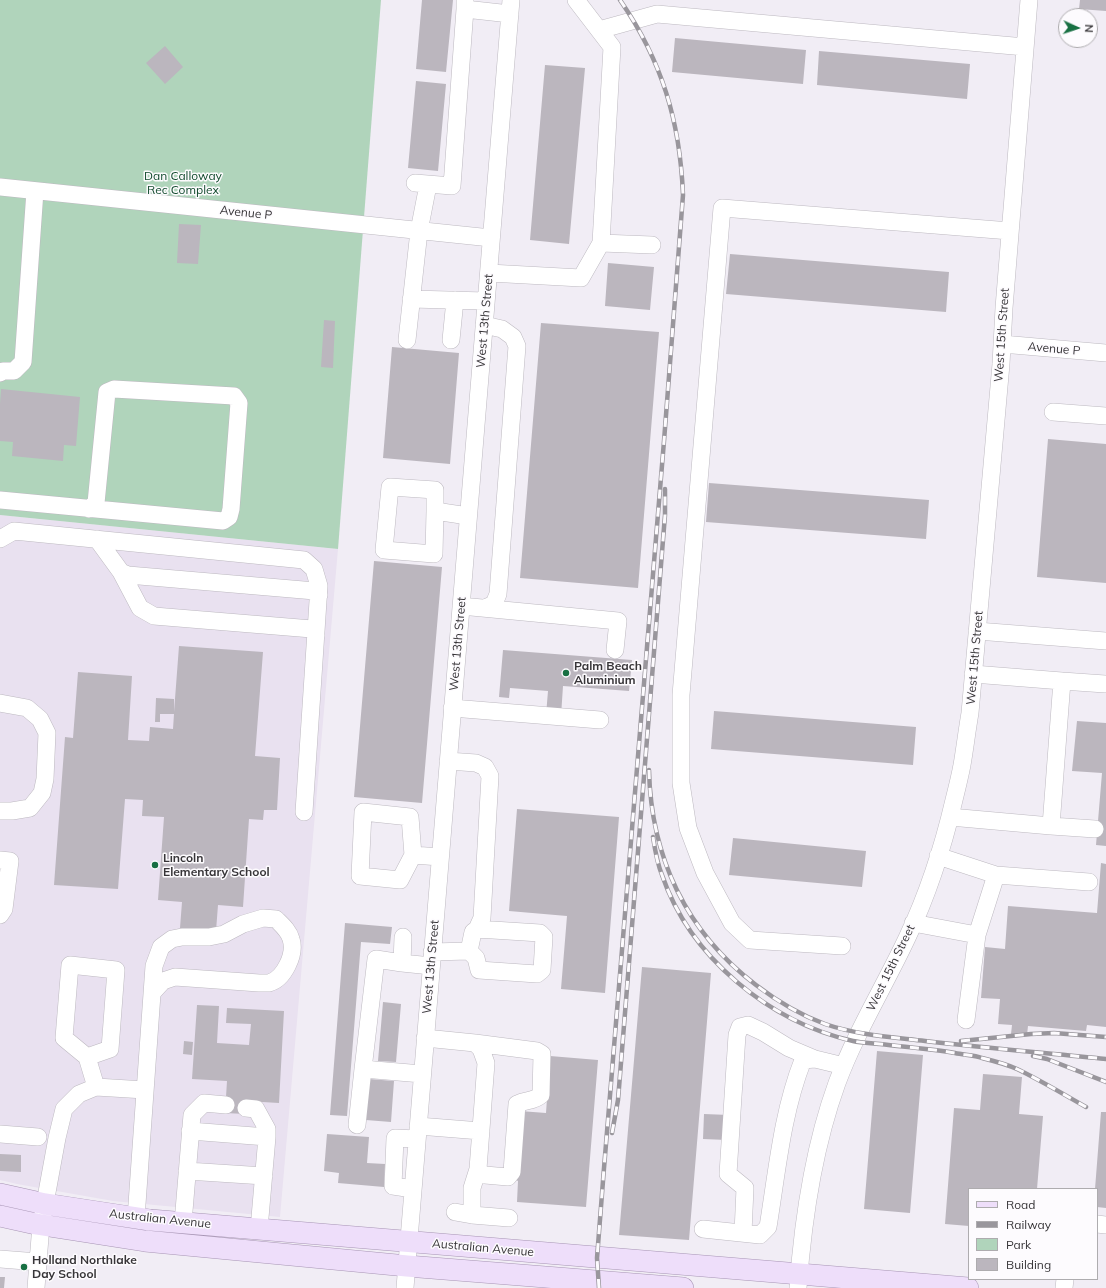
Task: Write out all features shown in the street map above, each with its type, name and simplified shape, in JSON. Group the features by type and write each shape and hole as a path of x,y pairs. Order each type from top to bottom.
{"main road":[{"name":"Australian Avenue","path":"0,1194 45,1204 136,1218 183,1223 408,1241 798,1281 968,1288"},
{"name":"Australian Avenue","path":"0,1216 41,1225 145,1241 407,1266 683,1288"}],"street":[{"path":"489,273 581,278 601,243 612,46 576,0"},
{"name":"West 15th Street","path":"798,1281 808,1195 818,1141 837,1083 858,1033 907,938 930,881 950,817 962,766 970,713 1002,344 1029,0"},
{"path":"407,340 419,231 421,184 452,186 465,4 510,7"},
{"name":"West 13th Street","path":"405,1288 510,7"},
{"path":"599,30 657,14 1025,47"},
{"name":"Avenue P","path":"0,187 492,238"},
{"path":"0,373 3,371 14,371 23,362 35,190"},
{"path":"842,946 750,940 732,923 705,873 688,828 681,783 681,695 722,208 1010,231"},
{"path":"601,243 652,245"},
{"path":"411,298 486,301"},
{"path":"451,340 455,300"},
{"path":"484,324 502,329 513,337 517,346 498,594 494,604 485,608"},
{"name":"Avenue P","path":"1002,344 1106,353"},
{"path":"0,500 223,521 228,517 232,509 239,403 234,396 114,389 107,392 96,503 89,508"},
{"path":"1054,412 1106,416"},
{"path":"390,487 435,490 435,511 434,554 384,550 390,487"},
{"path":"435,511 468,516"},
{"path":"0,539 14,531 304,560 314,569 319,586 304,812"},
{"path":"97,539 121,572 140,608 154,616 312,629 316,635"},
{"path":"121,572 128,575 315,591 319,595"},
{"path":"461,606 618,621 615,650"},
{"path":"977,631 1106,641"},
{"path":"973,674 1105,684"},
{"path":"1051,826 1062,681"},
{"path":"0,703 27,708 40,719 47,734 45,779 42,794 30,808 12,812 0,811"},
{"path":"452,708 600,720"},
{"path":"448,761 476,763 485,767 490,776 482,918 478,929"},
{"path":"363,812 410,817 413,855 400,880 360,876 363,812"},
{"path":"950,817 1095,829"},
{"path":"413,855 440,857"},
{"path":"938,856 996,875 1089,882"},
{"path":"0,860 10,861 4,909 0,915"},
{"path":"966,1020 977,935 996,875"},
{"path":"136,1218 152,992 154,966 161,947 172,939 182,937 209,937 224,934 244,924 263,918 276,919 286,929 291,940 292,952 288,967 280,976 270,983 175,977 163,981 152,992"},
{"path":"913,923 977,935"},
{"path":"478,929 540,933 544,937 542,970 537,974 479,970 476,958 469,951 473,932 478,929"},
{"path":"402,963 403,937"},
{"path":"357,1125 376,959 402,963 432,959 469,951"},
{"path":"87,1058 110,1049 116,970 70,965 64,1038 87,1058 96,1087"},
{"path":"743,1233 745,1188 728,1174 737,1035 740,1027 748,1025 763,1032 789,1048 815,1059 844,1066"},
{"path":"425,1038 537,1051 542,1054 541,1095 536,1100 524,1100 517,1104 512,1172 508,1177 485,1175 480,1173 478,1169"},
{"path":"472,1215 472,1188 478,1169 486,1063 481,1049 475,1043"},
{"path":"703,1229 760,1235 768,1227 780,1148 797,1077 803,1060 815,1059"},
{"path":"363,1069 422,1074"},
{"path":"36,1288 41,1225 57,1138 64,1109 79,1094 96,1087 145,1090"},
{"path":"183,1223 192,1115 204,1103 226,1105"},
{"path":"246,1108 256,1109 267,1129 260,1229"},
{"path":"190,1131 267,1137"},
{"path":"417,1132 481,1131"},
{"path":"0,1134 38,1137"},
{"path":"187,1171 264,1176"},
{"path":"455,1212 509,1218"},
{"path":"0,1259 38,1262"}],"shaded area":[{"name":"Lincoln Elementary School","path":"0,515 338,549 280,1217 113,1201 0,1180"}],"green space":[{"name":"Dan Calloway Rec Complex","path":"0,0 381,0 338,549 0,515"}],"building":[{"path":"422,0 453,0 446,72 416,69"},
{"path":"1080,0 1106,0 1106,11 1098,10 1098,8 1079,8"},
{"path":"675,38 806,50 803,84 672,72"},
{"path":"165,46 183,67 165,84 146,63"},
{"path":"819,51 970,64 967,99 817,85"},
{"path":"545,65 585,68 569,244 530,240"},
{"path":"416,81 446,84 438,171 408,168"},
{"path":"179,224 201,225 198,264 177,263"},
{"path":"730,254 949,272 946,312 726,294"},
{"path":"608,263 654,267 650,310 605,306"},
{"path":"324,320 335,321 333,368 321,367"},
{"path":"541,323 659,332 638,588 520,578"},
{"path":"392,347 459,353 450,464 383,458"},
{"path":"1,389 80,397 76,446 64,445 63,461 12,456 13,442 0,441"},
{"path":"1048,439 1106,444 1106,583 1037,577"},
{"path":"709,483 929,500 926,539 706,522"},
{"path":"374,561 442,567 422,803 354,797"},
{"path":"179,646 263,652 255,756 280,758 277,810 264,810 263,820 249,819 243,907 218,905 216,931 180,928 182,902 158,900 164,817 142,816 143,800 125,799 118,889 54,885 65,737 73,738 78,672 132,676 128,740 149,741 150,727 173,729 174,714 160,714 160,722 155,722 156,698 174,699 174,712"},
{"name":"Palm Beach Aluminium","path":"503,650 632,660 629,691 563,686 561,716 546,715 548,691 510,688 509,698 499,697"},
{"path":"714,711 916,727 913,765 711,749"},
{"path":"1077,721 1106,723 1106,846 1096,845 1102,773 1072,771"},
{"path":"517,809 619,817 605,993 561,989 567,916 509,911"},
{"path":"733,838 866,851 862,887 729,875"},
{"path":"1101,863 1106,864 1106,1027 1087,1025 1086,1031 1028,1026 1027,1035 1011,1034 1012,1025 998,1024 1000,999 981,998 985,947 1005,949 1008,906 1097,913"},
{"path":"345,923 392,927 390,944 361,942 347,1116 330,1115"},
{"path":"642,967 711,973 689,1240 619,1235"},
{"path":"383,1002 401,1004 396,1062 378,1061"},
{"path":"197,1005 219,1006 217,1043 249,1045 251,1024 226,1023 227,1008 284,1011 279,1103 246,1101 245,1114 225,1113 227,1081 192,1079"},
{"path":"184,1041 193,1042 192,1055 183,1054"},
{"path":"877,1051 923,1055 910,1213 864,1209"},
{"path":"550,1056 598,1060 586,1207 517,1202 518,1181 516,1180 520,1111 546,1113"},
{"path":"983,1074 1022,1077 1019,1114 1043,1116 1037,1188 968,1188 968,1226 945,1224 954,1108 980,1110"},
{"path":"369,1079 394,1081 391,1122 366,1120"},
{"path":"1101,1112 1106,1112 1106,1208 1098,1207 1098,1188 1095,1188"},
{"path":"704,1114 729,1115 727,1140 703,1139"},
{"path":"327,1134 369,1137 367,1163 385,1164 384,1187 338,1183 339,1173 324,1171"},
{"path":"0,1154 21,1155 21,1172 0,1171"},
{"path":"0,1277 5,1277 4,1288 0,1288"}],"railway":[{"path":"599,1288 597,1258 683,195 678,142 666,93 658,69 647,46 635,23 620,0"},
{"path":"612,1133 618,1100 665,515 665,489"},
{"path":"649,770 651,802 657,833 665,862 677,890 692,917 710,941 731,964 772,997 798,1012 825,1024 849,1031 948,1044 1106,1059"},
{"path":"653,837 657,861 662,875 675,905 692,933 713,959 736,982 763,1002 792,1019 822,1032 853,1041 976,1056 1004,1064 1017,1069 1086,1107"},
{"path":"961,1041 1054,1033 1106,1037"},
{"path":"1033,1056 1047,1059 1106,1082"}],"place":[{"name":"Palm Beach Aluminium","path":"566,673"},
{"name":"Lincoln Elementary School","path":"155,865"},
{"name":"Holland Northlake Day School","path":"24,1267"}]}
